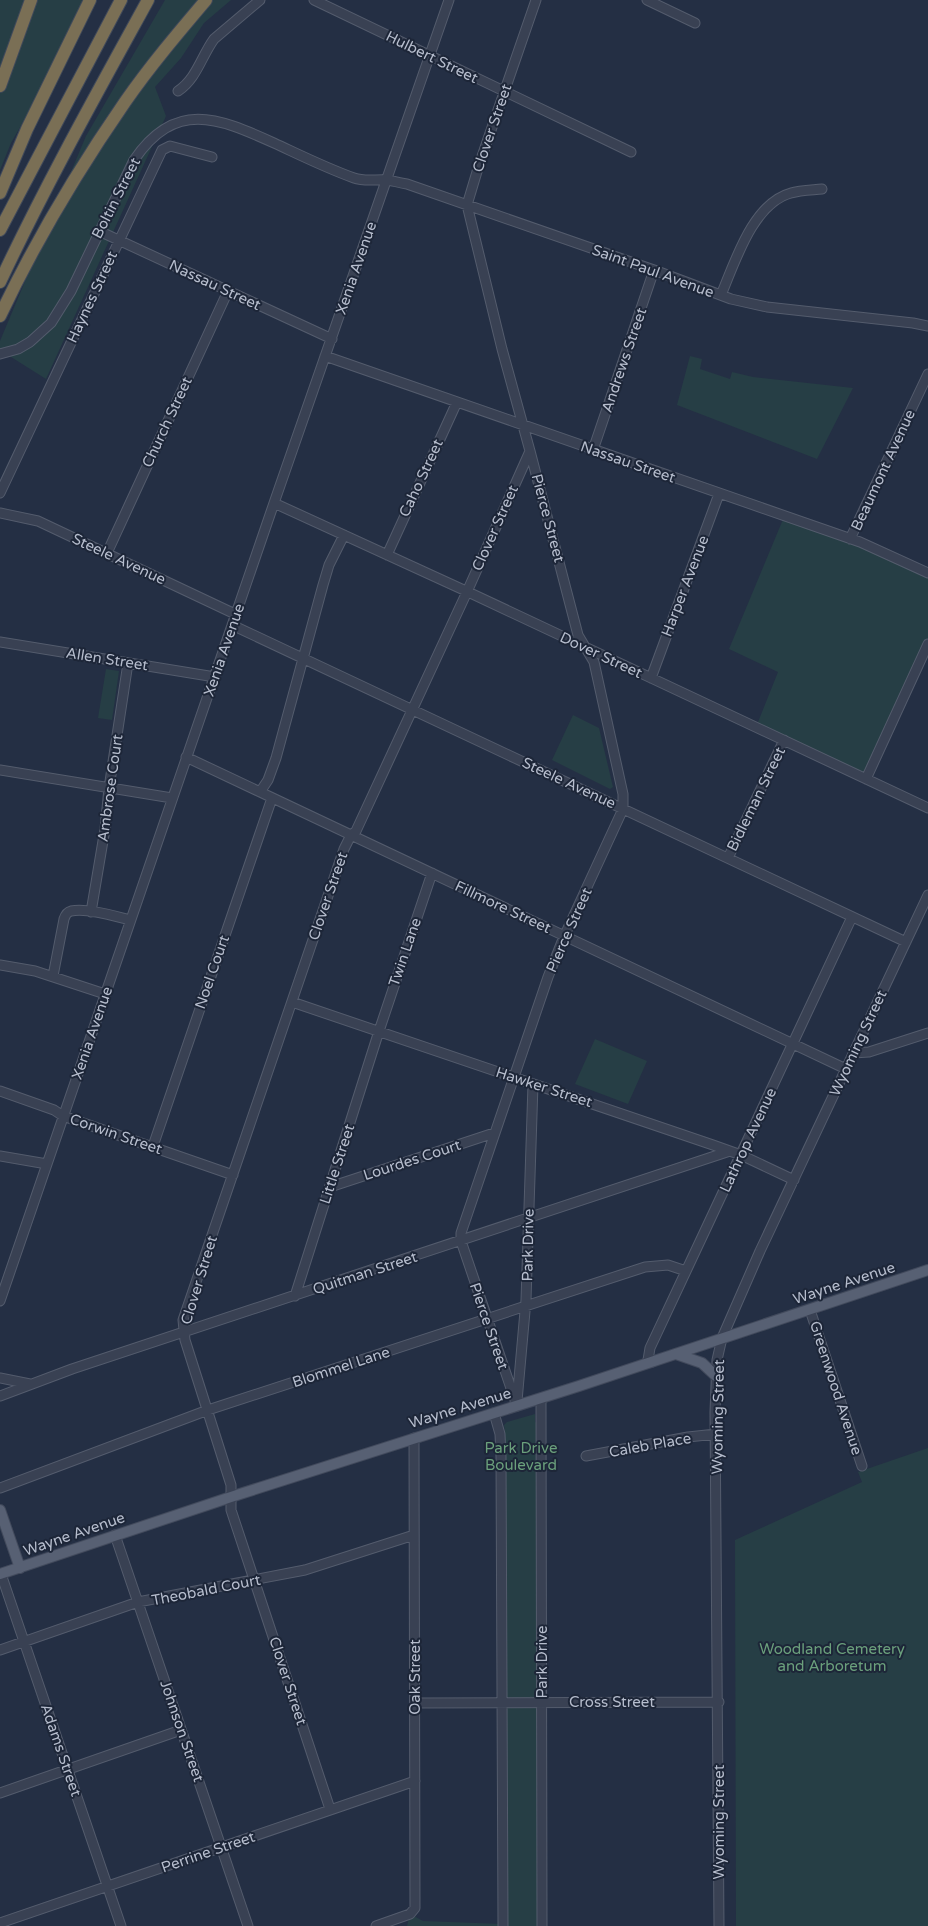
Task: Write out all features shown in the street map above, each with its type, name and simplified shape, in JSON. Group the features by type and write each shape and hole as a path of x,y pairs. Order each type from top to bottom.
{"highway":[{"path":"0,86 31,0"},
{"path":"0,193 27,129 90,0"},
{"path":"0,230 121,0"},
{"path":"0,282 22,234 148,0"},
{"path":"0,316 20,274 81,168 125,101 206,0"}],"main road":[{"name":"Wayne Avenue","path":"0,1570 20,1568 115,1535 652,1362 928,1270"},
{"path":"676,1354 702,1363 716,1376"},
{"path":"0,1510 20,1568"}],"street":[{"path":"178,92 196,74 214,39 260,0"},
{"name":"Hulbert Street","path":"314,0 631,152"},
{"name":"Xenia Avenue","path":"0,1301 2,1286 47,1164 449,0"},
{"name":"Clover Street","path":"330,1809 231,1510 231,1485 184,1333 183,1320 344,849 351,835 356,830 412,710 530,450 490,302 468,205 479,165 536,0"},
{"path":"647,0 695,23"},
{"name":"Boltin Street","path":"0,354 10,352 30,342 51,323 71,291 134,160 142,148 163,129 174,123 201,118 226,123 356,179 386,180"},
{"name":"Haynes Street","path":"0,493 162,150 170,146 212,157"},
{"name":"Saint Paul Avenue","path":"386,180 407,184 468,205 731,299 767,307 928,326"},
{"path":"721,295 750,227 757,217 779,198 791,192 822,189"},
{"name":"Nassau Street","path":"99,230 332,339"},
{"name":"Andrews Street","path":"593,450 654,270"},
{"name":"Church Street","path":"107,553 228,291"},
{"name":"Nassau Street","path":"326,356 850,539 889,554 928,573"},
{"name":"Beaumont Avenue","path":"850,539 928,374"},
{"name":"Caho Street","path":"387,555 457,402"},
{"name":"Pierce Street","path":"517,1406 461,1241 461,1234 548,977 564,936 623,809 623,794 594,662 578,635 530,450"},
{"name":"Harper Avenue","path":"651,678 719,494"},
{"name":"Dover Street","path":"274,503 928,808"},
{"name":"Steele Avenue","path":"0,513 38,521 236,614"},
{"path":"260,792 268,780 276,758 329,565 344,535"},
{"name":"Steele Avenue","path":"232,625 906,942"},
{"name":"Allen Street","path":"0,642 215,677"},
{"path":"866,779 928,644"},
{"name":"Ambrose Court","path":"91,912 105,829 109,788 128,663"},
{"name":"Bidleman Street","path":"728,858 784,740"},
{"name":"Fillmore Street","path":"186,757 846,1069"},
{"path":"0,770 172,798"},
{"name":"Noel Court","path":"153,1146 272,798"},
{"name":"Twin Lane","path":"379,1031 432,873"},
{"name":"Wyoming Street","path":"719,1926 716,1434 718,1354 722,1338 760,1251 928,895"},
{"path":"53,976 65,916 71,911 91,912 130,920"},
{"name":"Lathrop Avenue","path":"652,1362 648,1360 650,1348 852,917"},
{"path":"0,965 35,971 105,994"},
{"name":"Hawker Street","path":"292,1002 730,1151 794,1180"},
{"name":"Little Street","path":"295,1296 379,1031"},
{"path":"853,1053 869,1052 928,1033"},
{"name":"Park Drive","path":"517,1406 526,1306 533,1084"},
{"name":"Corwin Street","path":"0,1091 54,1110 63,1116 233,1175"},
{"name":"Lourdes Court","path":"330,1187 494,1133"},
{"name":"Quitman Street","path":"0,1396 72,1369 730,1151"},
{"path":"0,1156 47,1164"},
{"name":"Blommel Lane","path":"0,1488 208,1410 645,1267 668,1265 686,1271"},
{"name":"Greenwood Avenue","path":"810,1310 862,1466"},
{"path":"0,1378 30,1384"},
{"name":"Park Drive","path":"541,1398 542,1926"},
{"path":"494,1413 500,1434 501,1457 503,1926"},
{"name":"Caleb Place","path":"586,1456 716,1434"},
{"name":"Oak Street","path":"376,1926 410,1914 415,1908 414,1438"},
{"name":"Johnson Street","path":"115,1535 248,1926"},
{"name":"Theobald Court","path":"0,1650 138,1602 305,1570 414,1535"},
{"name":"Adams Street","path":"0,1570 121,1926"},
{"name":"Cross Street","path":"415,1703 719,1702"},
{"path":"0,1793 181,1730"},
{"name":"Perrine Street","path":"0,1923 415,1781"}],"green space":[{"path":"0,0 93,0 11,143 0,170"},
{"path":"165,0 231,0 204,23 181,58 155,87 166,116 46,379 0,350 0,341 86,136"},
{"path":"690,356 702,359 700,369 730,379 732,372 753,377 853,388 817,459 677,405"},
{"path":"784,517 928,573 928,644 866,779 756,727 778,672 729,649"},
{"path":"106,669 119,671 112,720 98,718"},
{"path":"573,715 599,728 613,787 610,789 552,760"},
{"path":"595,1039 647,1061 628,1104 575,1084"},
{"name":"Park Drive Boulevard","path":"535,1414 535,1422 540,1425 542,1926 407,1926 410,1914 423,1921 502,1924 500,1434 505,1432 504,1425 507,1422"},
{"name":"Woodland Cemetery and Arboretum","path":"928,1448 928,1926 736,1926 735,1540 862,1482 858,1472"}]}
